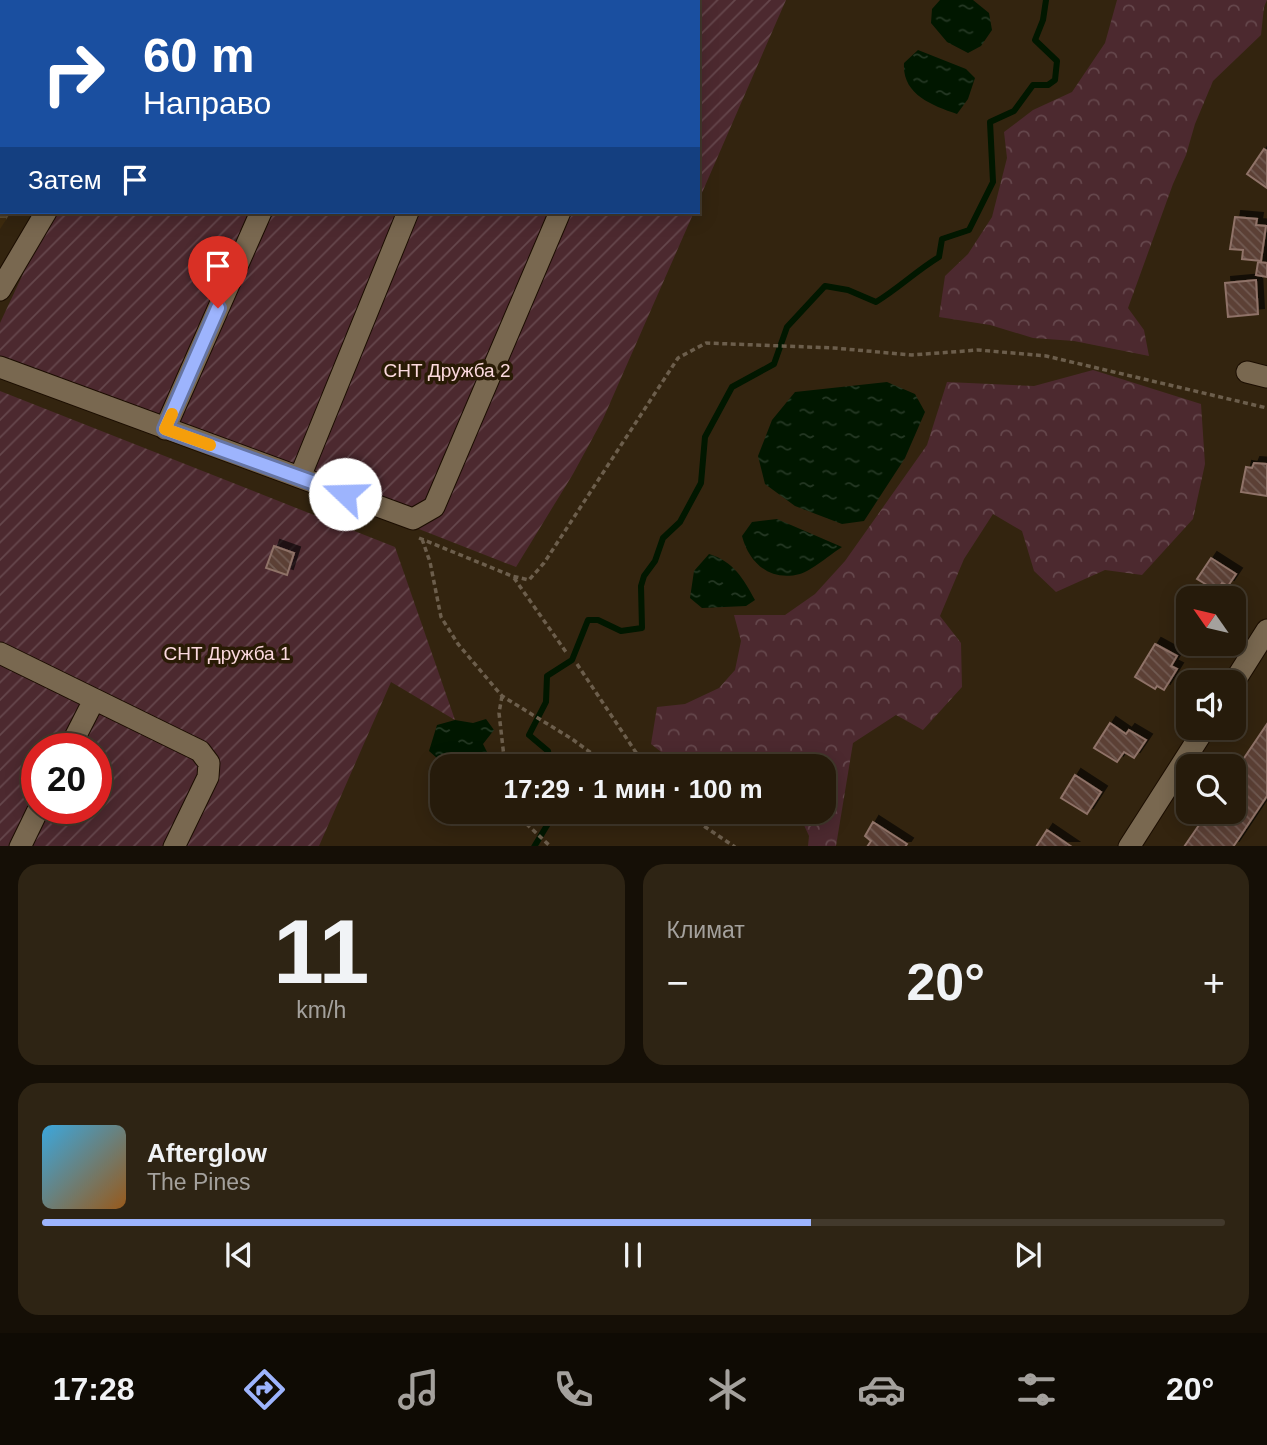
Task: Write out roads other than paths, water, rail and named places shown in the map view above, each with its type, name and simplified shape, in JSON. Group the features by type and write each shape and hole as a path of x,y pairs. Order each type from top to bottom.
{"street":[{"path":"0,289 45,214"},
{"path":"165,429 260,214"},
{"path":"300,477 407,214"},
{"path":"0,367 412,519 434,507 558,214"},
{"path":"1242,670 1267,630"},
{"path":"0,653 200,751 209,763 208,776 174,846"},
{"path":"77,733 94,699"},
{"path":"1129,846 1197,740"},
{"path":"20,846 31,824"}],"water":[{"path":"940,0 973,0 989,13 992,30 981,46 968,53 947,42 931,23 932,9"},
{"path":"918,50 966,69 975,78 968,99 957,114 920,97 908,83 904,63"},
{"path":"887,382 915,394 925,412 905,458 864,521 842,524 795,506 765,484 758,456 772,420 795,392"},
{"path":"777,519 842,547 800,574 789,576 770,573 756,562 742,536 752,522"},
{"path":"709,554 725,561 737,572 755,600 746,606 702,608 690,598 694,571"},
{"path":"486,719 494,730 483,744 488,754 432,754 429,751 437,725 455,720 473,723"}],"waterway":[{"path":"549,754 529,735 546,702 547,676 572,660 588,620 598,620 621,631 642,628 641,586 644,576 655,561 663,538 680,522 701,483 705,437 732,387 774,364 787,327 825,286 848,290 876,302 939,257 942,239 969,230 993,182 990,122 1014,111 1033,85 1048,85 1055,80 1057,61 1035,40 1043,20 1046,0"},
{"path":"535,846 548,824"}],"park label":[{"name":"СНТ Дружба 2","path":"447,370"},
{"name":"СНТ Дружба 1","path":"227,653"}]}
